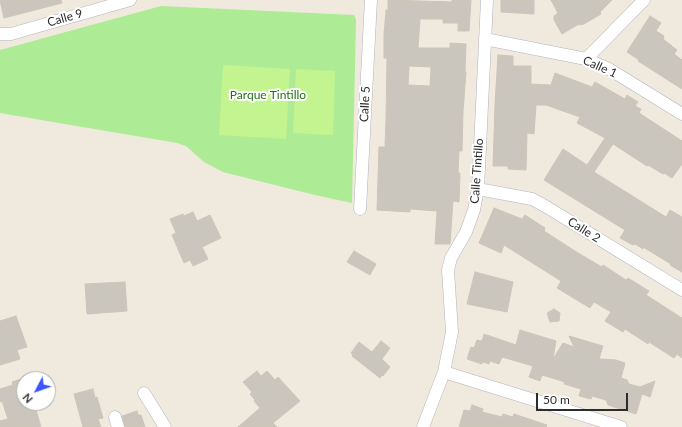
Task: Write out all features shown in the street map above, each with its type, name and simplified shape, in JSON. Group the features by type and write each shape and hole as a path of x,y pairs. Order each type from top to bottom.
{"street":[{"name":"Calle 9","path":"0,34 11,34 130,0"},
{"name":"Calle 5","path":"360,209 371,0"},
{"name":"Calle Tintillo","path":"423,427 444,372 452,332 448,270 451,258 466,232 474,210 478,189 487,0"},
{"path":"586,59 644,0"},
{"name":"Calle 1","path":"485,39 586,59 609,69 682,114"},
{"name":"Calle 2","path":"478,189 532,199 682,290"},
{"path":"444,372 621,427"},
{"path":"144,393 165,427"}],"green space":[{"name":"Parque Tintillo","path":"161,6 354,15 356,20 352,203 223,172 204,162 186,146 177,143 0,113 0,50"},
{"path":"223,65 290,69 286,139 219,135"},
{"path":"296,69 335,71 333,135 293,133"}],"building":[{"path":"0,0 61,0 62,3 4,18"},
{"path":"388,0 452,2 452,0 471,0 469,31 458,31 458,23 443,23 443,19 420,19 418,48 450,48 450,43 466,44 462,151 459,151 458,173 460,173 459,202 453,201 450,244 435,244 437,211 410,209 410,212 377,210 379,147 385,147 387,58 384,58 384,35 386,10 388,10","holes":["409,66 431,67 430,86 408,85"]},
{"path":"501,0 534,0 534,14 501,12"},
{"path":"551,0 612,0 600,12 601,14 562,34 554,20 554,16 558,13"},
{"path":"650,16 661,23 656,31 664,36 663,39 677,50 674,54 682,60 682,89 638,61 639,60 627,52"},
{"path":"498,55 513,56 513,66 531,66 531,84 551,85 555,73 592,87 595,82 625,99 627,95 638,102 635,106 641,109 639,113 682,141 682,164 672,178 648,165 647,166 613,144 594,172 666,217 670,210 682,217 682,272 643,247 643,249 620,238 625,230 544,180 563,149 587,165 605,138 577,123 580,117 546,105 536,105 534,134 527,133 526,170 508,169 508,166 493,166"},
{"path":"494,208 522,219 525,215 545,228 544,231 578,253 602,267 603,265 626,280 628,278 649,291 646,295 682,318 682,358 677,354 674,358 625,329 623,332 605,321 611,312 594,302 590,308 557,288 561,281 504,245 501,253 479,243"},
{"path":"193,212 197,221 210,215 221,238 202,247 208,259 193,266 190,260 184,263 172,235 176,233 170,219 183,214 184,216"},
{"path":"354,251 376,264 370,275 347,262"},
{"path":"475,272 513,282 507,312 467,304"},
{"path":"125,282 127,311 87,314 85,284"},
{"path":"554,309 560,313 559,321 550,322 547,313"},
{"path":"16,316 27,347 17,350 20,359 0,365 0,321"},
{"path":"520,330 556,341 553,359 563,343 574,347 569,336 603,346 599,359 616,360 625,363 621,378 627,380 629,384 640,387 655,381 650,397 642,394 636,414 608,405 606,400 592,396 591,399 579,396 581,389 564,384 565,382 542,375 540,381 529,377 533,366 502,357 499,364 490,361 489,364 483,362 482,364 467,359 471,347 474,348 477,340 482,341 484,334 516,345"},
{"path":"381,341 390,348 382,359 390,367 380,378 352,356 353,354 351,353 359,342 372,352"},
{"path":"257,371 261,376 267,371 275,380 278,377 300,401 273,423 277,427 238,427 260,408 250,394 252,392 243,382"},
{"path":"16,381 16,411 36,411 41,427 0,427 0,421 8,419 2,401 0,402 0,389 13,385 12,382"},
{"path":"93,389 103,418 98,419 101,427 83,427 74,394"},
{"path":"472,405 483,409 482,412 502,417 503,414 513,417 514,414 547,425 546,427 459,427 464,410 470,411"},
{"path":"137,411 138,415 141,415 145,427 125,427 122,416"}]}
